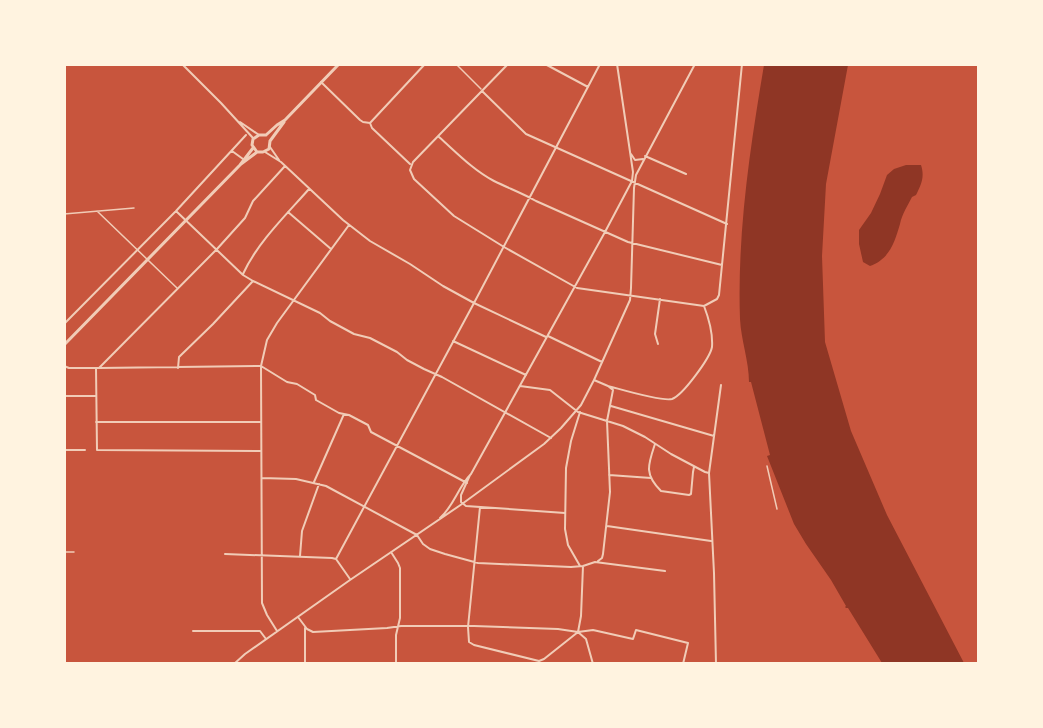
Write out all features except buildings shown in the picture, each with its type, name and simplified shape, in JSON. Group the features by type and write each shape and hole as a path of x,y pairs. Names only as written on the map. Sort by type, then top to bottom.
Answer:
{"street":[{"path":"182,64 253,139 253,148 240,165"},
{"path":"270,141 285,120 339,64"},
{"path":"370,123 425,64"},
{"path":"508,64 411,165 410,170 414,179 448,213 579,288 704,306 719,298 742,64"},
{"path":"545,64 588,87"},
{"path":"336,559 600,64"},
{"path":"480,507 468,627 471,644 539,661 544,659 578,632 582,566 566,541 566,468 578,411 631,296 633,172 617,64"},
{"path":"433,524 447,512 471,474 695,64"},
{"path":"321,82 360,120 370,123"},
{"path":"482,91 522,130 727,224"},
{"path":"237,120 259,135"},
{"path":"253,139 259,135 266,135 285,120"},
{"path":"370,123 372,128 411,165"},
{"path":"64,324 138,250 246,135"},
{"path":"266,135 270,141 270,147 281,162 349,225 376,245 402,259 436,283 474,303 602,362"},
{"path":"438,136 483,174 530,198 633,243 722,265"},
{"path":"629,146 634,159 639,160 645,157 686,174"},
{"path":"265,152 270,147"},
{"path":"253,148 257,152"},
{"path":"232,152 243,159"},
{"path":"64,345 240,165 257,152 265,152 281,162"},
{"path":"261,451 97,450 98,368 217,249 245,218 253,201 285,166"},
{"path":"243,274 264,242 309,189"},
{"path":"624,197 628,194 634,197"},
{"path":"176,210 253,281 318,312 354,334 370,338 397,352 405,359 551,438"},
{"path":"288,212 331,249"},
{"path":"278,631 262,603 261,366 264,348 269,336 349,225"},
{"path":"178,368 179,357 253,281"},
{"path":"658,344 655,334 660,299"},
{"path":"594,380 608,386 666,399 677,396 696,376 711,350 711,327 704,306"},
{"path":"453,341 526,375"},
{"path":"64,366 69,368 261,366 287,382 297,384 315,395 316,400 339,413 349,415 368,425 371,432 466,482"},
{"path":"716,663 709,473 721,385"},
{"path":"520,386 550,390 578,411 628,428 694,467 709,473"},
{"path":"261,478 296,479 331,488 417,535 430,549 476,562 582,566 601,560 603,556 610,492 607,421 614,393 608,386"},
{"path":"64,396 96,396"},
{"path":"611,406 714,436"},
{"path":"234,663 530,455 578,411"},
{"path":"314,482 344,414"},
{"path":"96,422 261,422"},
{"path":"655,443 648,469 651,478 661,491 691,494 694,467"},
{"path":"64,450 85,450"},
{"path":"609,475 651,478"},
{"path":"466,482 460,498 462,504 466,506 565,513"},
{"path":"300,556 302,531 319,484"},
{"path":"607,526 712,542"},
{"path":"391,552 400,567 396,663"},
{"path":"225,554 329,557 336,559 350,580"},
{"path":"596,562 665,571"},
{"path":"298,616 305,627 315,632 399,626 468,627 558,629 578,632 593,630 633,639 636,630 688,643 683,663"},
{"path":"305,627 305,663"},
{"path":"193,631 260,631 266,639"},
{"path":"578,632 585,638 593,663"}],"lane":[{"path":"456,64 482,91"},
{"path":"64,214 134,208"},
{"path":"97,211 178,289"},
{"path":"767,466 777,509"},
{"path":"64,552 74,552"}],"shaded area":[{"path":"764,65 848,65 826,184 822,256 825,342 851,431 887,515 964,663 882,663 794,524 767,456 770,455 751,382 749,382 740,319 741,255 746,191"},
{"path":"906,165 921,165 923,173 921,184 904,213 891,249 882,259 870,266 863,262 859,230 871,213 887,175 894,169"}]}
